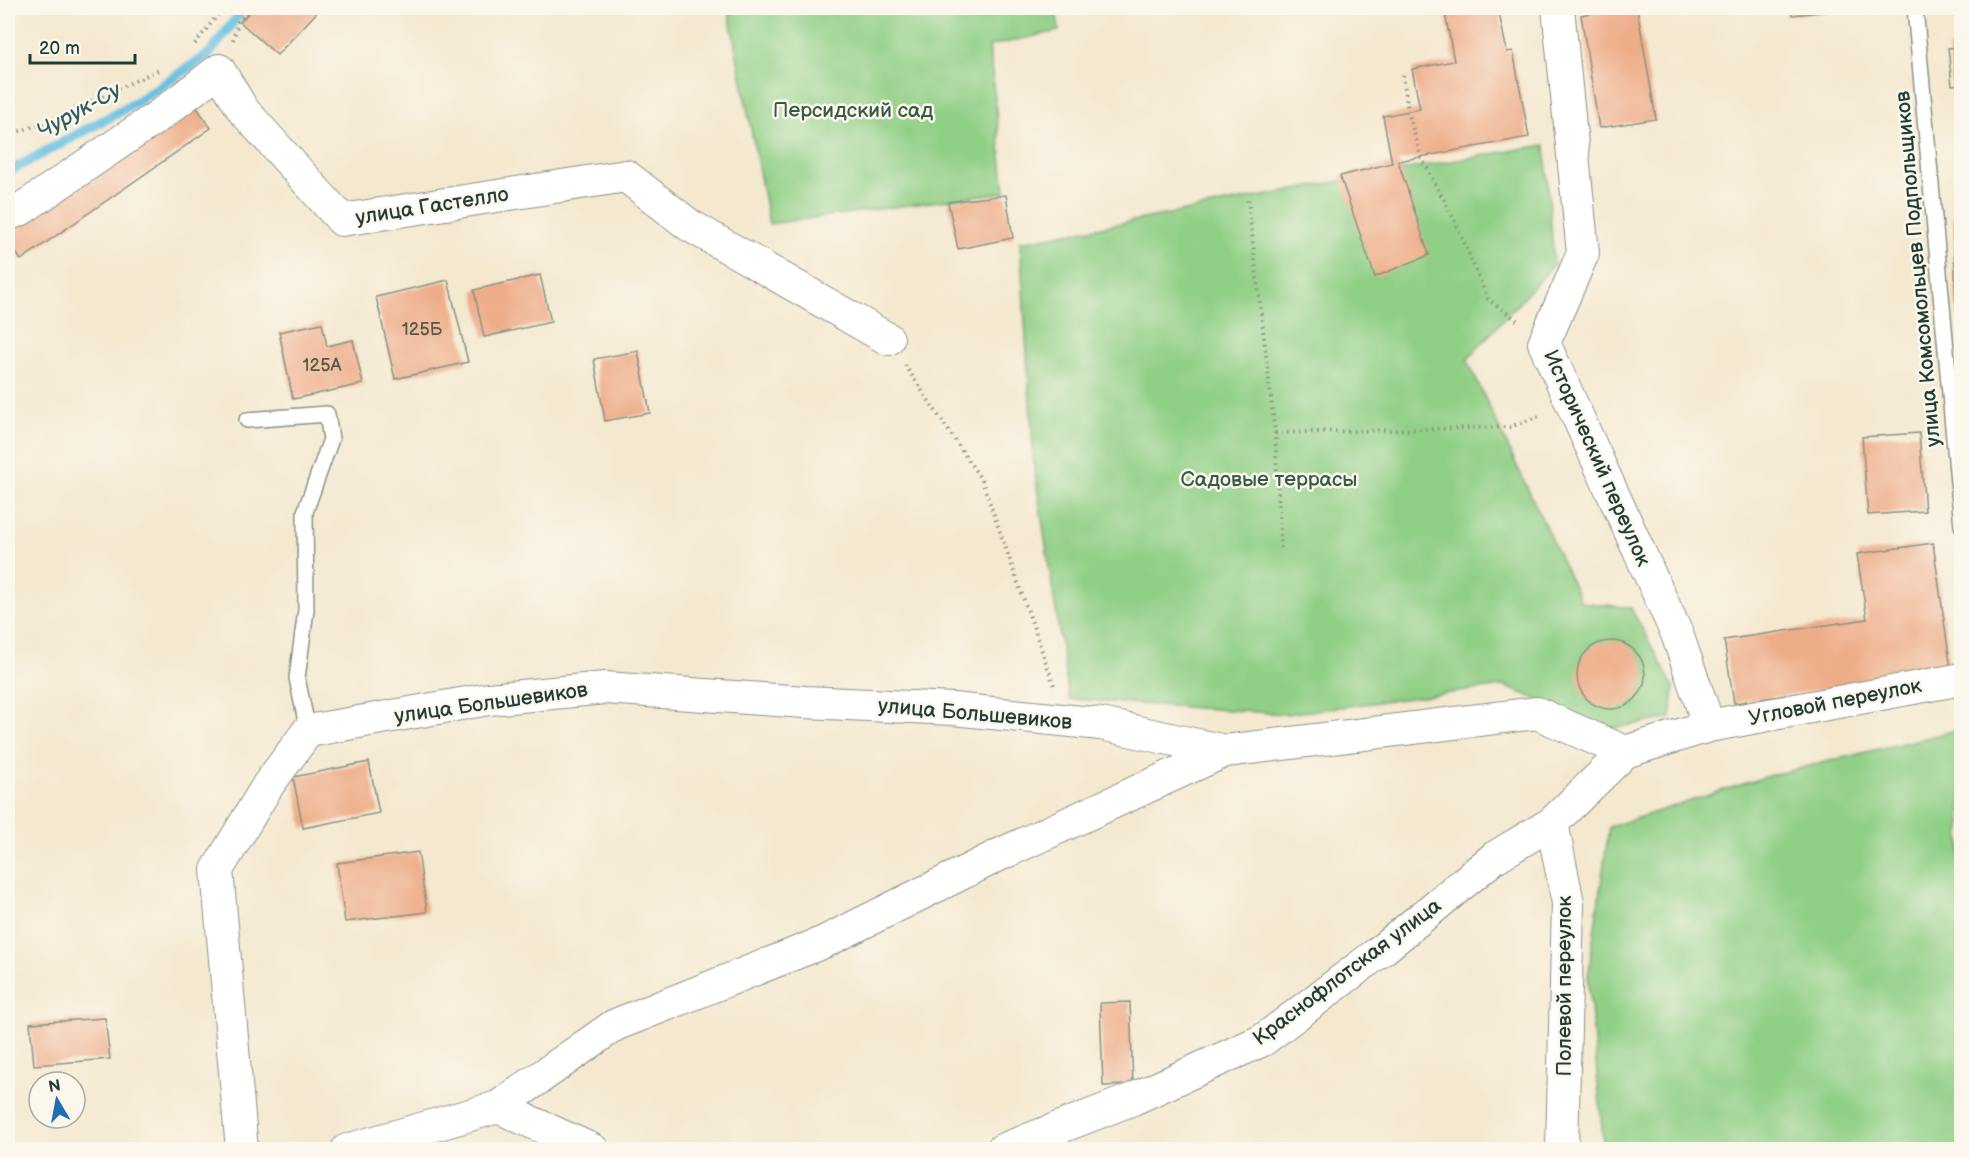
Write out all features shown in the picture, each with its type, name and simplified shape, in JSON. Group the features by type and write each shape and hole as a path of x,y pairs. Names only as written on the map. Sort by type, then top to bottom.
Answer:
{"street":[{"name":"Исторический переулок","path":"1558,8 1583,253 1544,343 1677,634 1709,726"},
{"name":"улица Гастелло","path":"8,214 20,210 160,115 219,70 243,110 342,220 626,176 689,225 888,339"},
{"name":"Угловой переулок","path":"1625,752 1709,726 1962,679"},
{"name":"улица Большевиков","path":"308,731 489,699 605,688 804,702 953,709 1101,724 1225,750"},
{"path":"347,1149 414,1141 498,1107 615,1025 824,942 999,855 1225,750 1537,713 1625,752"},
{"path":"242,1149 217,870 268,785 308,731"},
{"name":"Краснофлотская улица","path":"1002,1149 1133,1099 1263,1040 1383,949 1495,857 1552,823 1625,752"},
{"name":"Полевой переулок","path":"1552,823 1568,903 1562,1149"},
{"path":"498,1107 592,1149"}],"lane":[{"name":"улица Комсомольцев Подпольщиков","path":"1915,8 1962,526"},
{"path":"247,420 327,414 331,439 305,512 306,610 297,678 308,731"}],"path":[{"path":"189,51 223,8"},
{"path":"8,135 45,123 159,70"},
{"path":"1403,75 1408,111 1421,157 1455,221 1488,299 1544,343"},
{"path":"1248,200 1275,433 1281,550"},
{"path":"888,339 982,482 1066,721"},
{"path":"1275,433 1510,427 1571,403"}],"green space":[{"name":"Персидский сад","path":"728,8 1056,8 1059,31 989,46 1005,192 769,224"},
{"name":"Садовые террасы","path":"1545,145 1554,264 1467,360 1581,602 1631,608 1674,688 1671,718 1609,729 1504,686 1286,714 1069,699 1034,466 1020,242"},
{"path":"1961,729 1961,1149 1604,1149 1588,976 1609,827 1768,776"}],"building":[{"path":"253,8 321,8 277,55 240,22"},
{"path":"1444,8 1498,8 1507,52 1513,51 1529,137 1398,161 1429,255 1375,277 1340,176 1392,163 1383,116 1420,109 1412,69 1454,61"},
{"path":"1637,8 1656,119 1599,128 1581,15"},
{"path":"1791,8 1850,8 1850,9 1792,15"},
{"path":"1962,47 1962,84 1952,85 1948,48"},
{"path":"195,105 211,128 21,260 8,241 8,234"},
{"path":"1006,195 1013,238 958,249 948,202"},
{"path":"1953,215 1962,215 1962,307 1956,307"},
{"path":"540,275 551,322 484,337 474,290"},
{"path":"448,280 468,362 395,379 376,297"},
{"path":"322,323 327,346 353,340 363,384 293,399 279,332"},
{"path":"638,351 650,413 605,421 594,359"},
{"path":"1919,433 1925,511 1868,515 1862,437"},
{"path":"1933,543 1951,670 1734,703 1724,640 1867,619 1857,554"},
{"path":"1604,641 1618,641 1630,646 1640,656 1645,675 1640,694 1630,704 1618,709 1604,709 1592,704 1582,694 1577,682 1577,668 1582,656 1592,646"},
{"path":"369,762 379,813 303,828 293,777"},
{"path":"418,852 427,912 345,922 337,863"},
{"path":"1130,1002 1133,1085 1103,1086 1100,1003"},
{"path":"105,1018 110,1059 34,1065 30,1023"}],"waterway":[{"name":"Чурук-Су","path":"8,172 130,106 209,54 244,8"}]}
